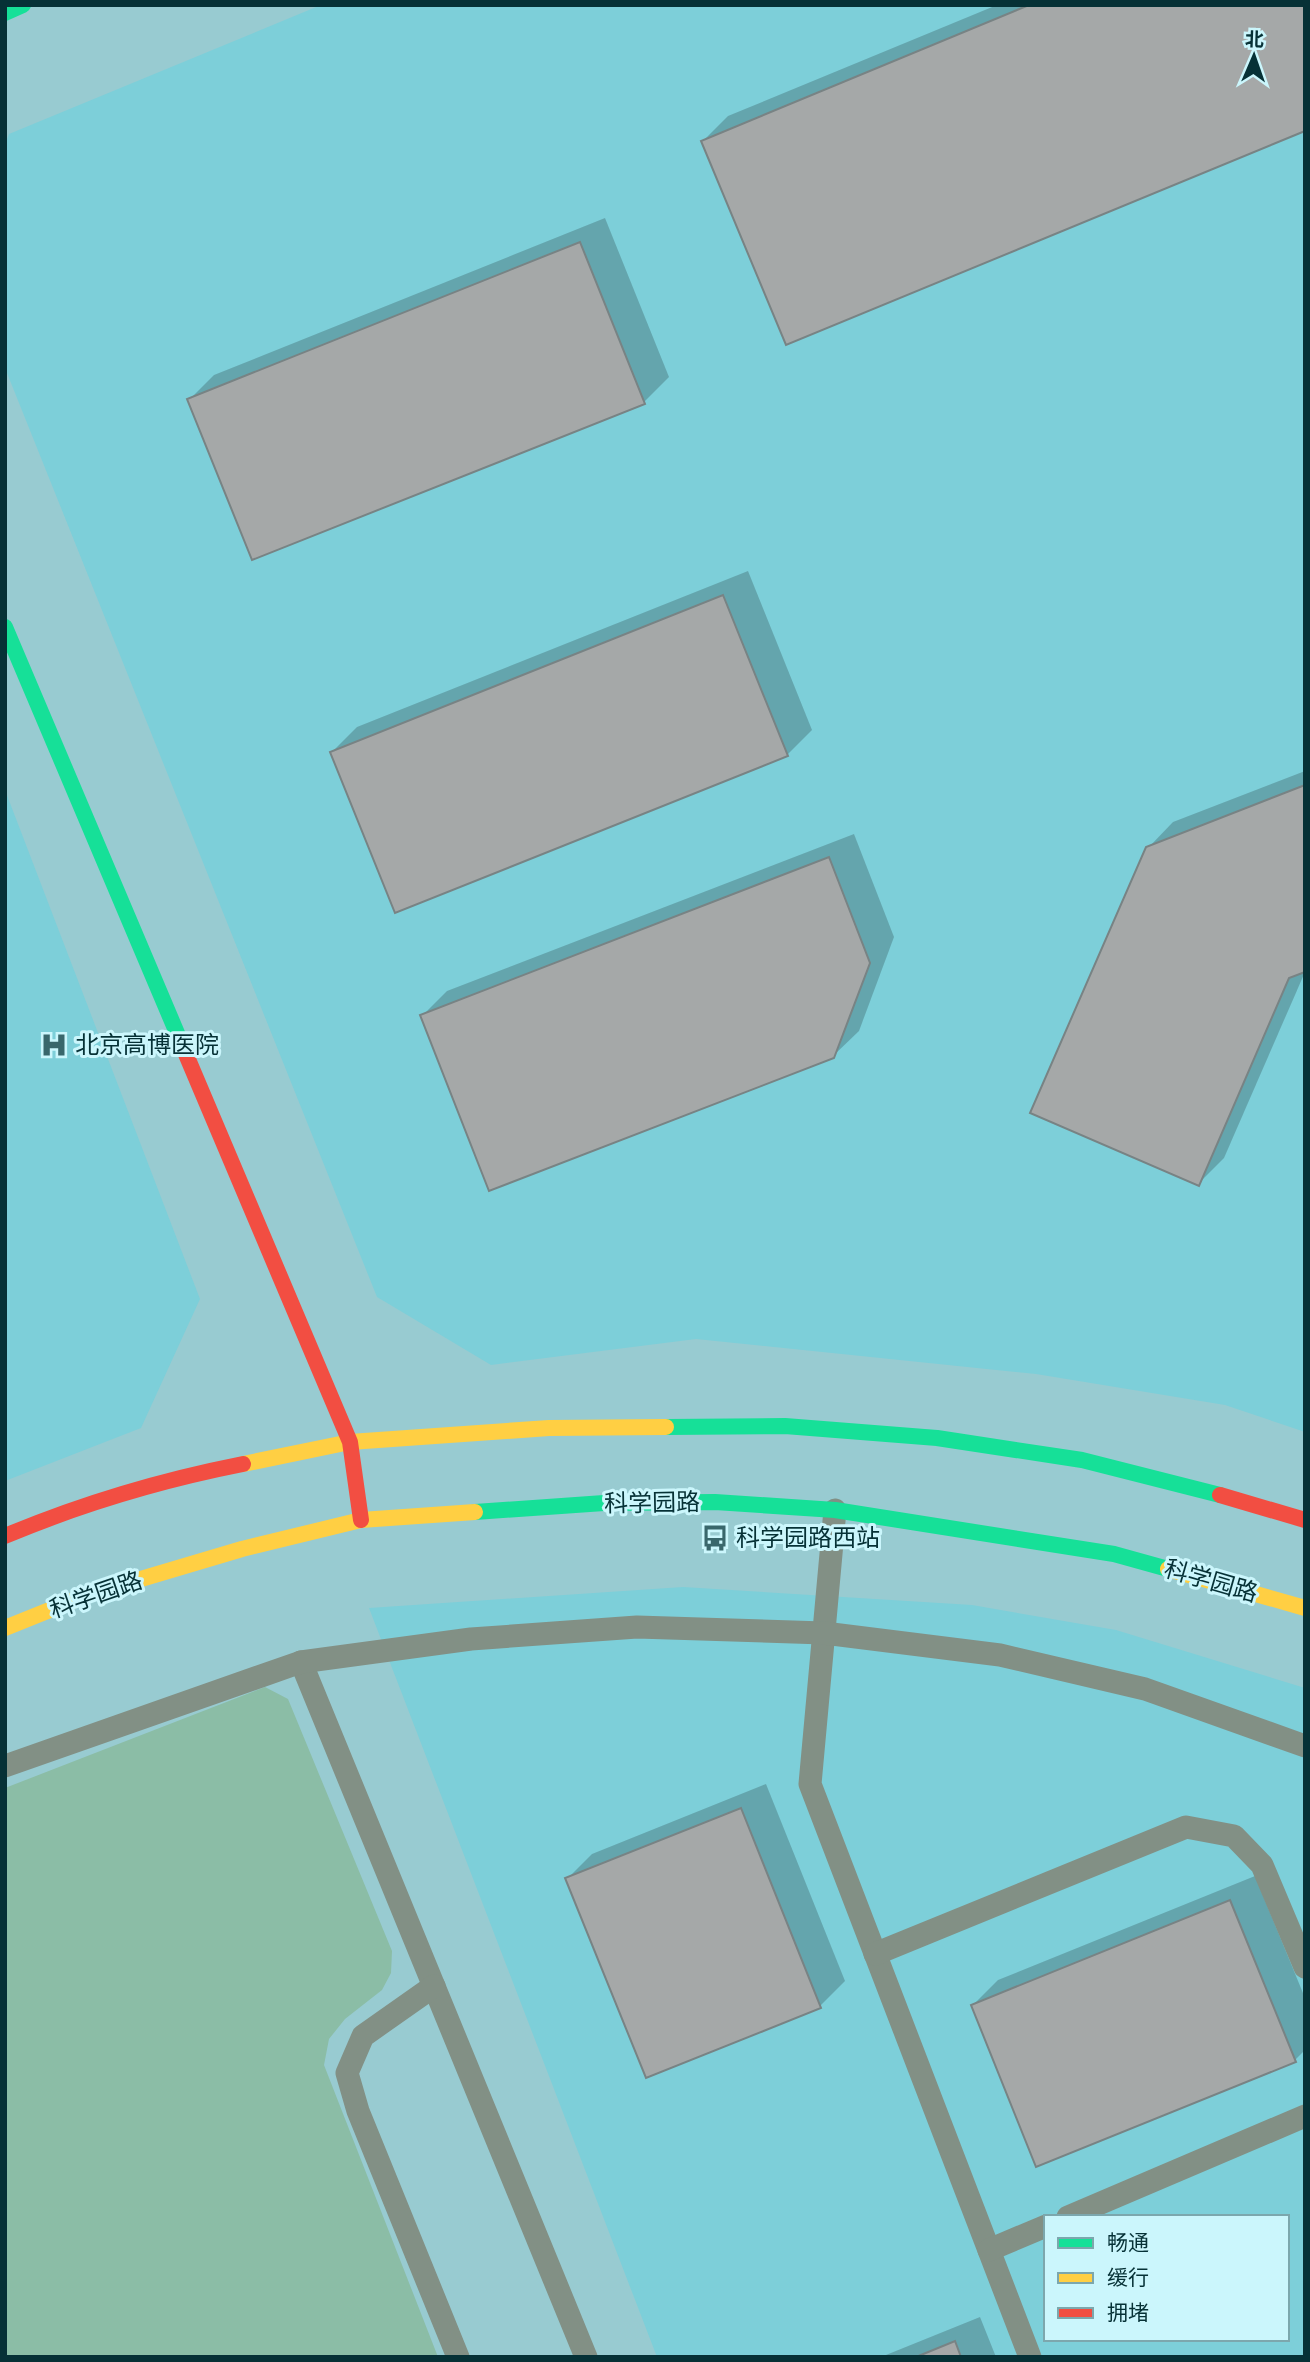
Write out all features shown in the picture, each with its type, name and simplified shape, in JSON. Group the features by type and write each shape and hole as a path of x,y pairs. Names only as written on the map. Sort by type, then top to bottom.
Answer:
{"street":[{"path":"5,13 23,5"},
{"path":"5,626 350,1442 361,1520"},
{"path":"5,1536 51,1517 196,1473 350,1442 549,1428 604,1427 785,1426 937,1438 1082,1460 1249,1502 1305,1520"},
{"name":"科学园路","path":"5,1628 87,1595 242,1549 361,1520 604,1503 715,1502 835,1510 1114,1554 1305,1608"}],"lane":[{"path":"835,1510 810,1784 1030,2357"},
{"path":"5,1766 301,1662 471,1639 636,1627 824,1633 1000,1655 1132,1686 1305,1746"},
{"path":"301,1662 581,2355"},
{"path":"875,1954 1186,1827 1234,1836 1262,1865 1305,1967"},
{"path":"434,1986 363,2036 346,2073 358,2111 458,2357"},
{"path":"1073,2215 1305,2116"},
{"path":"989,2250 1044,2227"}],"shaded area":[{"path":"321,5 1305,5 1305,1432 1225,1405 1036,1374 696,1339 491,1365 377,1297 5,368 5,145 9,134"},
{"name":"北京高博医院","path":"5,790 200,1299 141,1428 5,1481"},
{"path":"683,1587 972,1605 1116,1630 1305,1688 1305,2357 657,2357 369,1608"}],"green space":[{"path":"265,1687 288,1699 392,1951 391,1973 382,1990 345,2019 329,2039 324,2065 438,2357 5,2357 5,1788"}],"building":[{"path":"1029,5 1305,5 1305,131 786,345 701,141"},
{"path":"580,242 645,404 252,560 187,399"},
{"path":"723,595 788,756 395,913 330,752"},
{"path":"1305,785 1305,972 1289,978 1199,1186 1030,1113 1146,847"},
{"path":"829,857 870,963 834,1058 489,1191 420,1015"},
{"path":"741,1808 821,2008 646,2078 565,1878"},
{"path":"1230,1900 1296,2062 1036,2167 971,2005"},
{"path":"955,2341 961,2357 916,2357"}],"traffic: fast":[{"path":"5,13 23,5"},
{"path":"5,627 185,1052"},
{"path":"666,1427 785,1426 937,1438 1082,1460 1220,1495"},
{"path":"475,1512 604,1503 715,1502 835,1510 1114,1554 1168,1569"}],"traffic: slow":[{"path":"243,1464 350,1442 549,1428 666,1427"},
{"path":"5,1628 87,1595 242,1549 361,1520 475,1512"},
{"path":"1168,1569 1305,1608"}],"traffic: jam":[{"path":"185,1052 350,1442 361,1520"},
{"path":"5,1536 122,1494 243,1464"},
{"path":"1220,1495 1305,1520"}],"place":[{"name":"北京高博医院","path":"54,1045"},
{"name":"科学园路西站","path":"715,1538"}]}
